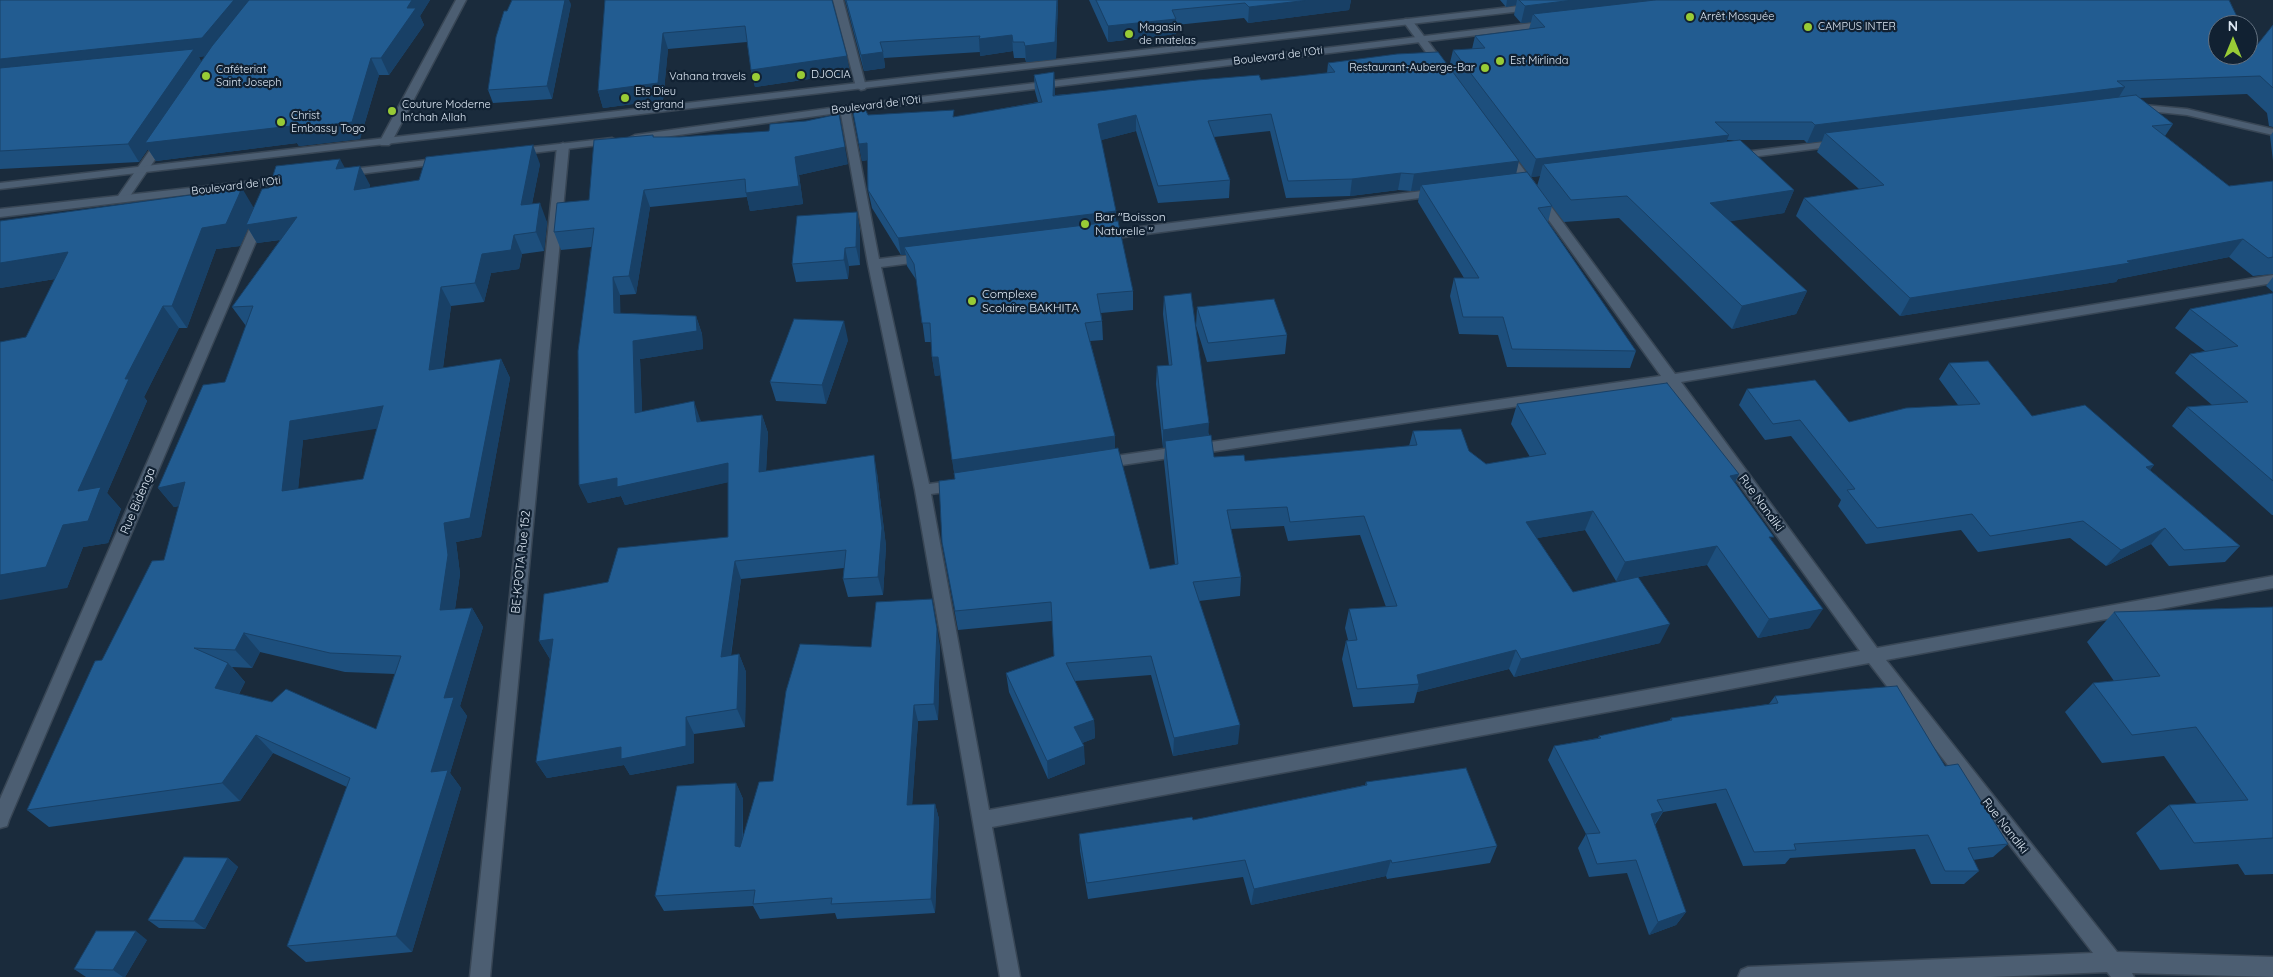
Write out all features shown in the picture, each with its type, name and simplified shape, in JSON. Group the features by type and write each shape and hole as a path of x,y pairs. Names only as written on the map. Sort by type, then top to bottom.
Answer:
{"street":[{"path":"385,143 461,0"},
{"path":"838,0 860,87"},
{"name":"Boulevard de l'Oti","path":"0,186 385,143 1546,6"},
{"path":"1408,21 1451,79"},
{"name":"Boulevard de l'Oti","path":"506,153 697,131 845,109 1557,23"},
{"path":"2116,109 2140,107 2172,110 2273,132"},
{"path":"845,109 874,264 923,490 1010,977"},
{"path":"122,200 168,132"},
{"name":"Rue Nandiki","path":"1498,142 1872,656 2118,970"},
{"path":"1723,158 1851,142"},
{"name":"BE-KPOTA Rue 152","path":"480,977 563,146"},
{"path":"334,174 450,160"},
{"name":"Boulevard de l'Oti","path":"0,213 305,178"},
{"name":"Rue Bidenga","path":"0,820 276,181"},
{"path":"1092,237 1448,192"},
{"path":"874,264 943,255"},
{"path":"1090,465 1670,379 2273,279"},
{"path":"923,490 972,483"},
{"path":"982,820 2273,582"},
{"path":"1748,977 2273,967"}],"building":[{"path":"0,0 234,0 202,38 0,59"},
{"path":"249,0 412,0 407,8 416,8 381,58 371,58 352,122 289,129 291,126 145,143 212,46"},
{"path":"512,0 565,0 547,86 488,90 496,37 504,11 507,11"},
{"path":"605,0 832,0 847,56 751,70 745,26 663,33 658,83 598,91"},
{"path":"846,0 1057,0 1055,42 1025,46 1024,42 1013,42 1012,35 979,39 980,36 880,42 883,52 861,55"},
{"path":"1096,0 1309,0 1249,7 1245,3 1172,10 1176,19 1108,26"},
{"path":"1519,0 1573,0 1525,6"},
{"path":"1655,0 2229,0 2236,15 2208,15 2208,65 2258,65 2258,44 2273,25 2273,88 2260,76 2117,81 2125,87 1815,125 1812,122 1715,122 1729,135 1536,159 1453,50 1485,48 1475,36 1545,27 1533,14"},
{"path":"194,49 128,144 0,151 0,68"},
{"path":"1438,52 1519,161 1414,174 1401,173 1352,179 1288,181 1271,114 1208,121 1230,180 1158,186 1136,115 1098,124 1116,211 898,238 868,190 867,143 859,144 853,112 865,109 868,115 954,110 953,117 1042,102 1034,75 1054,72 1053,96 1197,80 1259,75 1261,80 1335,72 1328,63 1397,54"},
{"path":"2136,95 2173,124 2152,126 2229,186 2273,181 2273,257 2268,258 2243,239 2127,261 2130,263 1910,298 1804,198 1884,185 1825,133"},
{"path":"839,114 845,147 795,157 799,186 746,193 745,179 644,190 629,276 613,277 614,313 696,316 697,331 633,341 635,413 694,401 697,422 762,415 759,472 874,455 882,528 878,577 843,579 846,550 735,561 721,657 739,654 737,709 686,717 686,746 621,759 621,747 536,762 553,639 539,641 544,594 608,582 618,548 728,537 728,463 617,487 617,478 579,485 578,351 594,228 554,232 557,203 589,200 594,140 653,135 653,137 679,137 769,131 770,124 806,121"},
{"path":"1740,140 1794,190 1710,203 1807,291 1742,306 1627,196 1571,200 1543,164"},
{"path":"533,145 521,205 540,203 536,232 514,235 511,250 482,254 475,283 441,287 429,370 501,359 470,518 444,523 448,555 440,610 472,608 444,698 454,697 431,772 448,770 396,936 287,946 350,778 256,735 222,783 27,810 95,661 102,660 152,561 164,560 185,482 158,488 203,385 225,382 253,306 232,307 297,217 246,225 262,189 269,188 276,166 340,159 336,169 360,166 354,190 419,180 426,157","holes":["383,406 363,479 282,491 290,421","244,633 330,653 401,656 376,729 286,689 272,702 215,688 228,663 194,648 235,650"]},
{"path":"1527,172 1552,206 1538,208 1636,351 1512,349 1503,317 1463,317 1454,278 1479,278 1421,185"},
{"path":"242,188 226,224 202,228 172,306 163,306 125,379 129,379 78,491 101,487 88,521 63,525 46,567 0,575 0,342 26,337 68,252 0,263 0,221"},
{"path":"857,212 856,247 845,248 844,260 792,264 797,216"},
{"path":"1118,221 1133,291 1097,294 1102,321 1085,323 1115,436 952,460 938,357 932,357 930,323 922,323 914,264 904,247"},
{"path":"1191,293 1209,423 1163,430 1157,366 1172,365 1164,296"},
{"path":"2273,293 2273,481 2187,407 2248,402 2190,354 2238,346 2190,309"},
{"path":"1274,299 1287,335 1208,343 1197,307"},
{"path":"794,319 844,321 822,385 770,382"},
{"path":"1988,361 2032,416 2085,405 2154,465 2146,467 2240,546 2184,550 2165,528 2121,550 2083,521 1990,536 1972,514 1877,528 1847,490 1855,489 1800,420 1773,424 1747,389 1815,380 1849,422 1906,408 1980,404 1949,363"},
{"path":"1667,383 1739,474 1730,476 1774,537 1769,537 1823,609 1769,619 1717,546 1625,562 1593,511 1526,522 1573,592 1638,577 1670,624 1521,659 1516,650 1417,675 1419,684 1357,689 1346,641 1357,640 1349,609 1397,606 1364,516 1290,522 1287,507 1227,510 1241,577 1193,582 1240,725 1174,738 1151,656 1066,663 1094,720 1074,727 1084,746 1047,761 1006,673 1054,656 1051,602 955,611 942,542 939,481 955,479 954,473 1118,448 1150,569 1178,564 1165,441 1211,435 1214,457 1244,455 1245,461 1417,445 1413,431 1461,429 1469,451 1486,464 1546,454 1517,404"},
{"path":"932,599 937,629 934,704 914,705 907,805 935,804 931,899 831,904 832,898 753,904 755,890 655,896 677,786 736,783 735,846 740,847 759,782 773,781 786,691 800,644 871,647 876,602"},
{"path":"2273,607 2273,838 2194,843 2169,805 2248,800 2196,727 2132,735 2093,683 2160,676 2114,612"},
{"path":"1897,686 1945,766 1958,764 2008,844 1968,848 1979,871 1945,871 1928,835 1794,844 1796,850 1754,852 1726,789 1657,800 1663,811 1651,814 1686,912 1658,922 1636,860 1597,864 1586,834 1600,833 1554,746 1601,738 1599,736 1672,720 1671,718 1778,703 1775,696"},
{"path":"1466,768 1497,846 1392,863 1391,860 1254,889 1245,860 1087,883 1079,834 1192,817 1193,820 1367,785 1366,782"},
{"path":"184,857 228,858 194,921 148,920"},
{"path":"96,931 136,931 113,970 74,969"}],"place":[{"name":"Arrêt Mosquée","path":"1690,17"},
{"name":"CAMPUS INTER","path":"1808,27"},
{"name":"Magasin de matelas","path":"1129,34"},
{"name":"Est Mirlinda","path":"1500,61"},
{"name":"Restaurant-Auberge-Bar","path":"1485,68"},
{"name":"DJOCIA","path":"801,75"},
{"name":"Caféteriat Saint Joseph","path":"206,76"},
{"name":"Vahana travels","path":"756,77"},
{"name":"Ets Dieu est grand","path":"625,98"},
{"name":"Couture Moderne In'chah Allah","path":"392,111"},
{"name":"Christ Embassy Togo","path":"281,122"},
{"name":"Bar \"Boisson Naturelle \"","path":"1085,224"},
{"name":"Complexe Scolaire BAKHITA","path":"972,301"}]}
